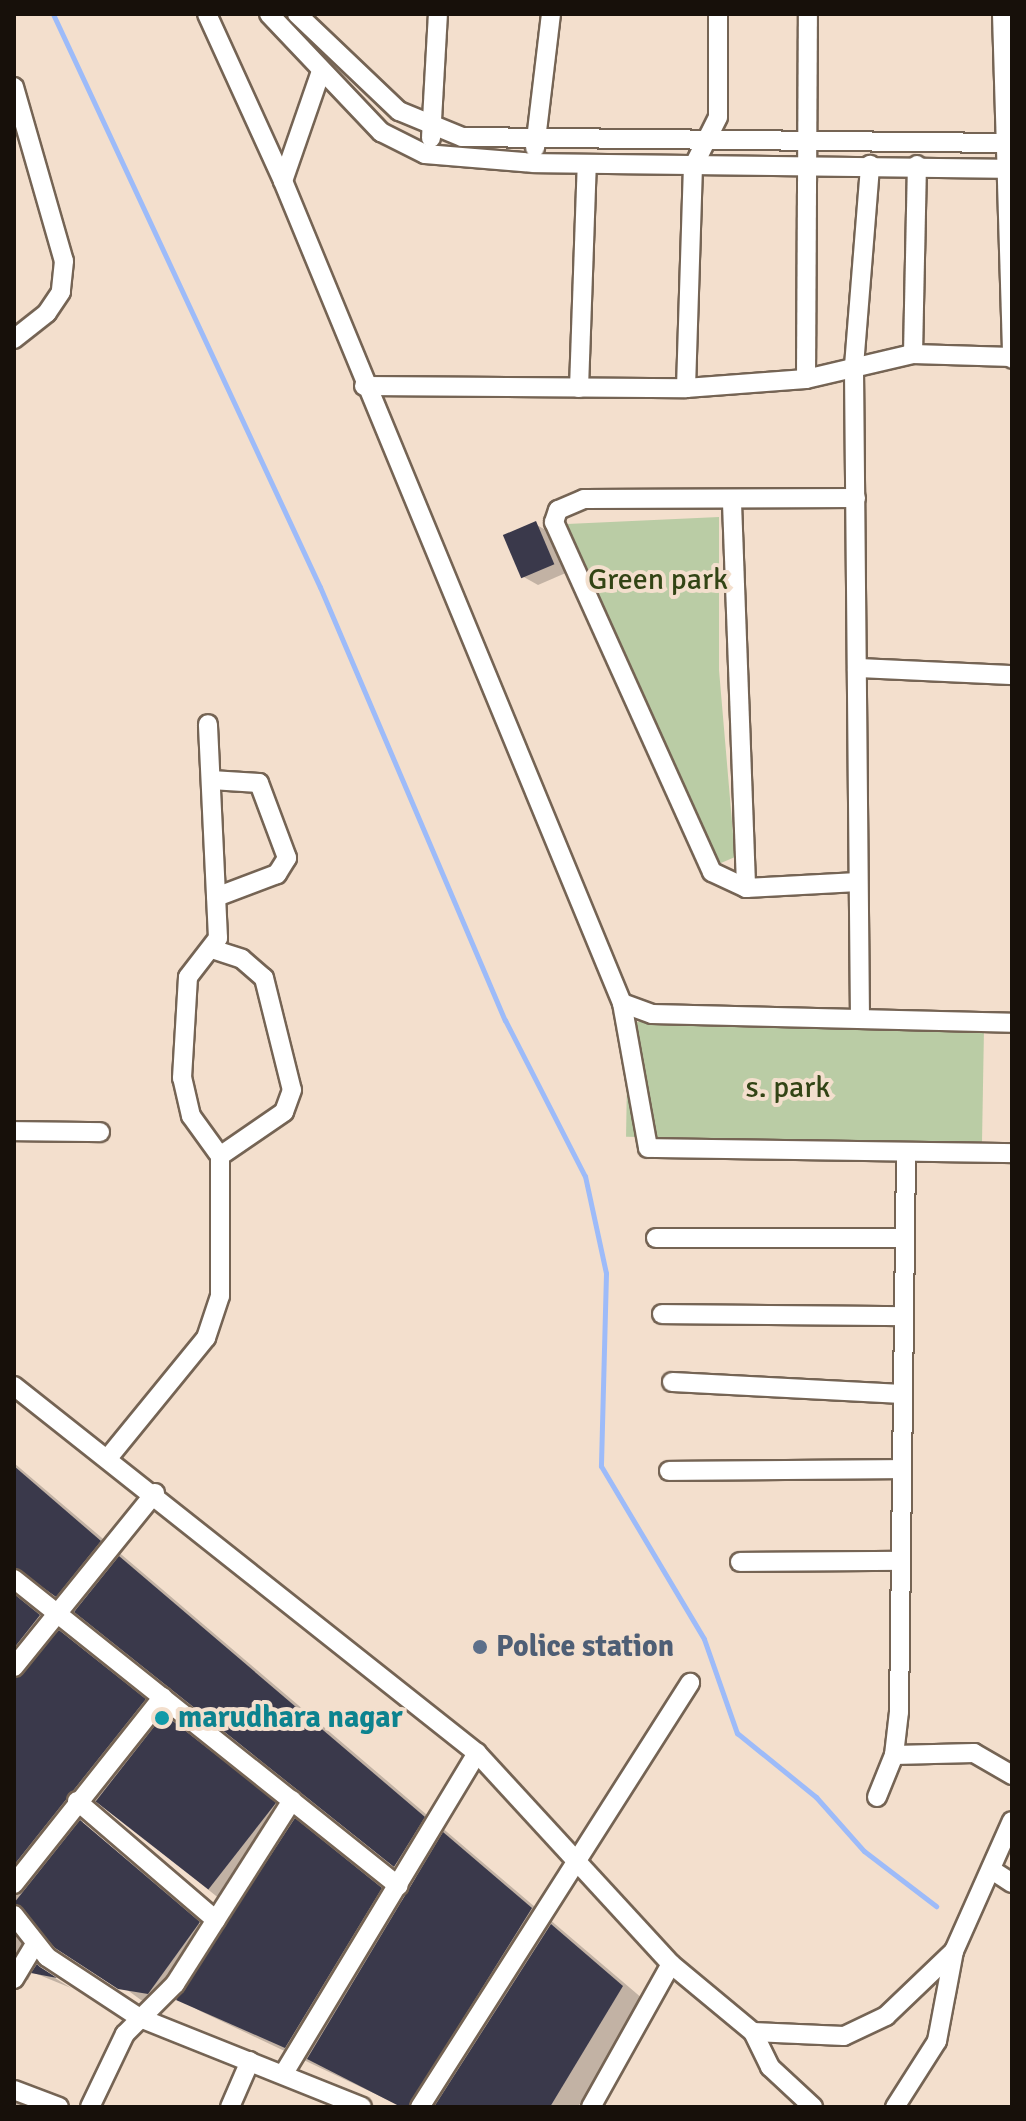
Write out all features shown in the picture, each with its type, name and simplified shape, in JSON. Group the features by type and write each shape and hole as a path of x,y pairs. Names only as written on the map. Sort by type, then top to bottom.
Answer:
{"street":[{"path":"207,14 283,181 364,386 622,1003 648,1148 906,1155 1012,1153"},
{"path":"269,14 320,74 381,132 425,154 534,163 693,167 811,164 1008,168"},
{"path":"297,14 399,111 435,131 535,138 705,142 1007,143"},
{"path":"425,154 435,131 438,14"},
{"path":"534,163 551,14"},
{"path":"686,388 693,167 718,117 718,14"},
{"path":"806,379 811,164 808,14"},
{"path":"364,386 686,388 806,379 913,354 1012,358 1002,14"},
{"path":"283,181 320,74"},
{"path":"14,87 64,261 61,292 14,339"},
{"path":"579,388 587,164"},
{"path":"860,1019 854,366 870,165"},
{"path":"913,354 917,165"},
{"path":"856,498 732,503 584,499 558,510 554,522 712,872 746,888 858,882"},
{"path":"732,503 746,888"},
{"path":"857,668 1012,675"},
{"path":"108,1458 215,1319 220,1156 191,1116 182,1078 188,977 215,950 216,897 208,724"},
{"path":"211,780 259,783 287,858 277,874 216,897"},
{"path":"215,950 242,959 264,978 292,1090 284,1112 220,1156"},
{"path":"622,1003 652,1014 1012,1023"},
{"path":"14,1131 100,1132"},
{"path":"877,1797 894,1755 906,1155"},
{"path":"656,1238 905,1238"},
{"path":"662,1314 904,1316"},
{"path":"672,1382 903,1394"},
{"path":"14,1386 155,1493 477,1753 580,1858 671,1964 753,2032 770,2067 813,2107"},
{"path":"669,1471 902,1469"},
{"path":"14,1667 155,1493"},
{"path":"740,1562 900,1561"},
{"path":"14,1579 399,1886"},
{"path":"420,2107 690,1683"},
{"path":"14,1884 77,1801 163,1697"},
{"path":"284,2073 477,1753"},
{"path":"894,1755 974,1753 1012,1775"},
{"path":"90,2107 140,2018 158,2007 292,1800"},
{"path":"77,1801 216,1920"},
{"path":"895,2107 937,2041 954,1951 995,1872 1012,1821"},
{"path":"995,1872 1012,1883"},
{"path":"14,1915 34,1946 140,2018 284,2073 362,2107"},
{"path":"14,1979 34,1946"},
{"path":"753,2032 822,2037 866,2028 954,1951"},
{"path":"591,2107 671,1964"},
{"path":"230,2107 250,2061"},
{"path":"14,2090 59,2107"}],"green space":[{"name":"Green park","path":"719,517 719,670 735,857 721,863 708,849 567,524"},
{"name":"s. park","path":"628,1022 984,1028 982,1143 626,1137"}],"building":[{"path":"536,521 554,564 521,578 503,535"},
{"path":"14,1466 101,1541 56,1597 14,1567"},
{"path":"119,1556 425,1817 394,1867 74,1612"},
{"path":"14,1594 40,1615 14,1648"},
{"path":"59,1630 146,1699 14,1865 14,1679"},
{"path":"164,1714 277,1802 208,1890 96,1801"},
{"path":"295,1818 382,1888 285,2048 176,2000"},
{"path":"80,1820 200,1922 148,1994 118,1989 55,1948 14,1903"},
{"path":"443,1832 532,1908 408,2107 401,2107 307,2059"},
{"path":"551,1924 623,1986 550,2107 434,2107"},
{"path":"37,1964 40,1967 57,1978 31,1973"}],"waterway":[{"path":"53,14 320,587 505,1020 585,1176 606,1273 601,1466 704,1639 737,1733 816,1797 864,1851 936,1906"}],"place":[{"name":"Police station","path":"480,1647"},
{"name":"marudhara nagar","path":"162,1718"}]}
